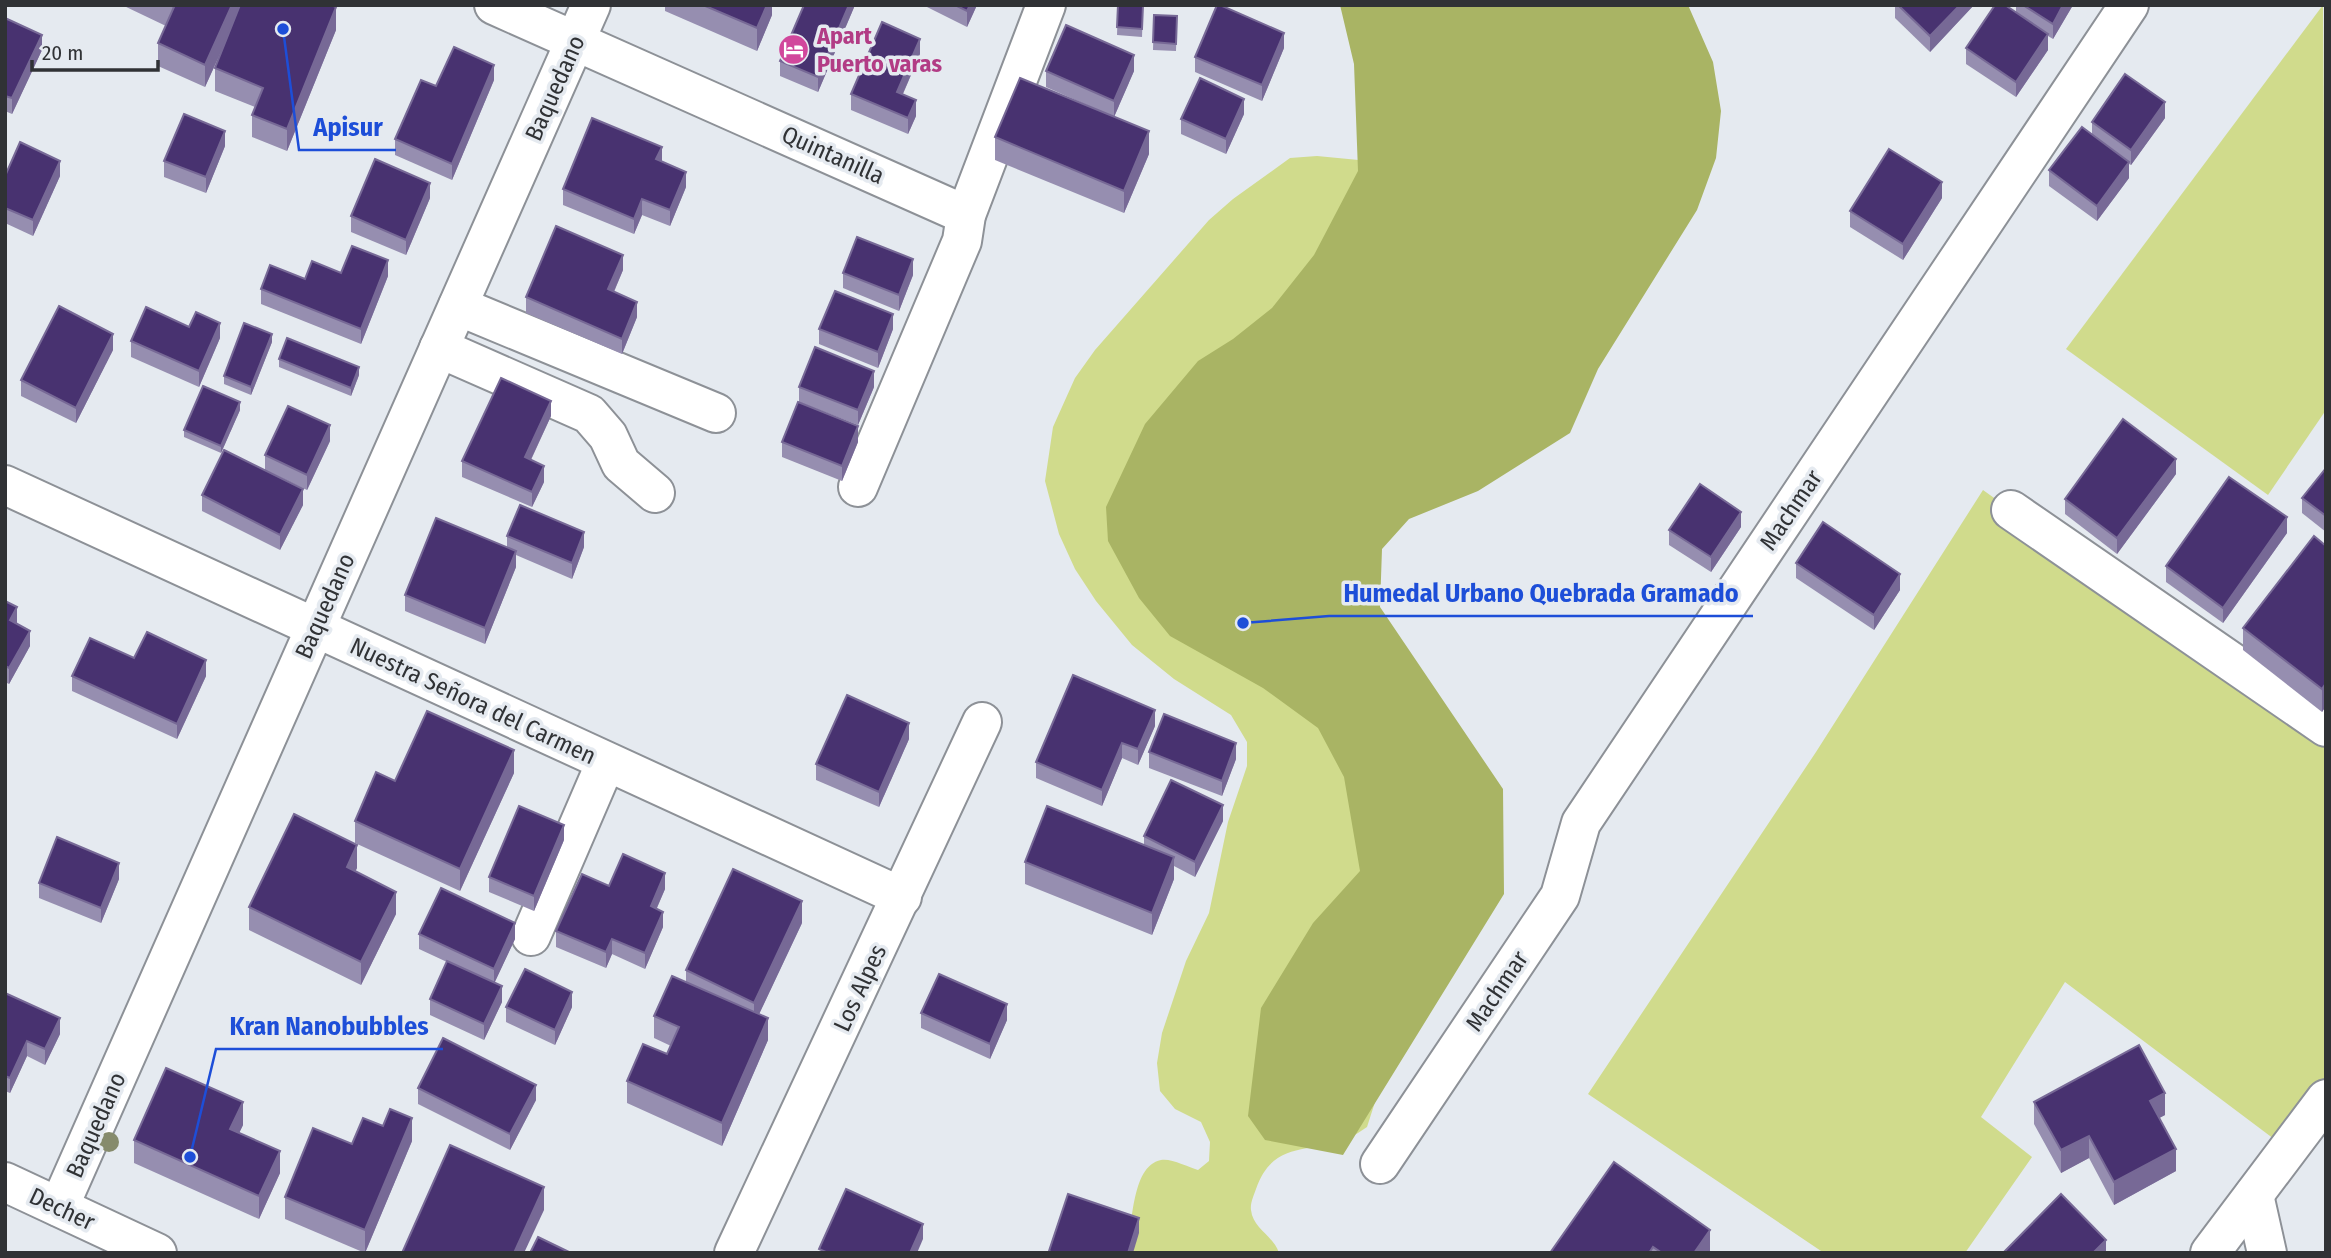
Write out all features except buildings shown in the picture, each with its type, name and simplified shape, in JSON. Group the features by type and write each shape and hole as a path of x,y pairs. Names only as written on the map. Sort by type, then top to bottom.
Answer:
{"street":[{"name":"Quintanilla","path":"495,5 966,215"},
{"name":"Baquedano","path":"59,1207 591,5"},
{"path":"858,487 962,241 966,215 1046,5"},
{"name":"Machmar","path":"1380,1164 1560,896 1581,823 2129,5"},
{"path":"458,306 716,413"},
{"path":"439,348 589,414 608,436 621,464 655,493"},
{"name":"Nuestra Señora del Carmen","path":"5,485 902,897"},
{"path":"2011,510 2326,727"},
{"name":"Los Alpes","path":"734,1253 982,722"},
{"path":"531,936 607,762"},
{"path":"2210,1253 2326,1099"},
{"name":"Decher","path":"5,1182 157,1253"},
{"path":"2254,1195 2267,1253"}],"green space":[{"path":"1340,5 1688,5 1713,62 1721,111 1716,158 1697,210 1598,369 1570,433 1478,491 1409,519 1382,549 1380,607 1503,789 1504,894 1343,1155 1265,1140 1248,1116 1261,1008 1313,923 1360,871 1344,777 1318,728 1263,688 1170,636 1139,598 1108,541 1106,507 1145,424 1198,361 1233,339 1272,308 1314,255 1358,171 1354,64"},
{"path":"1506,5 1313,405 1386,647 1376,1099 1367,1127 1335,1143 1283,1155 1272,1162 1263,1173 1253,1196 1251,1210 1255,1222 1279,1253 1126,1253 1134,1200 1143,1174 1151,1165 1165,1160 1198,1170 1209,1161 1210,1142 1201,1122 1175,1109 1160,1091 1157,1063 1162,1033 1186,961 1209,913 1228,822 1247,766 1247,742 1231,715 1174,679 1132,645 1096,601 1075,569 1059,534 1045,481 1053,427 1075,378 1095,350 1209,220 1290,158 1317,156 1369,161"},
{"path":"2323,5 2326,410 2268,495 2066,349"},
{"path":"1983,490 2326,736 2326,1088 2282,1145 2065,982 1981,1117 2032,1157 1965,1253 1824,1253 1588,1094 1816,752"}],"place":[{"name":"Apisur","path":"283,29"},
{"name":"Apart Puerto varas","path":"794,50"},
{"name":"Humedal Urbano Quebrada Gramado","path":"1243,623"},
{"name":"Kran Nanobubbles","path":"190,1157"}]}
